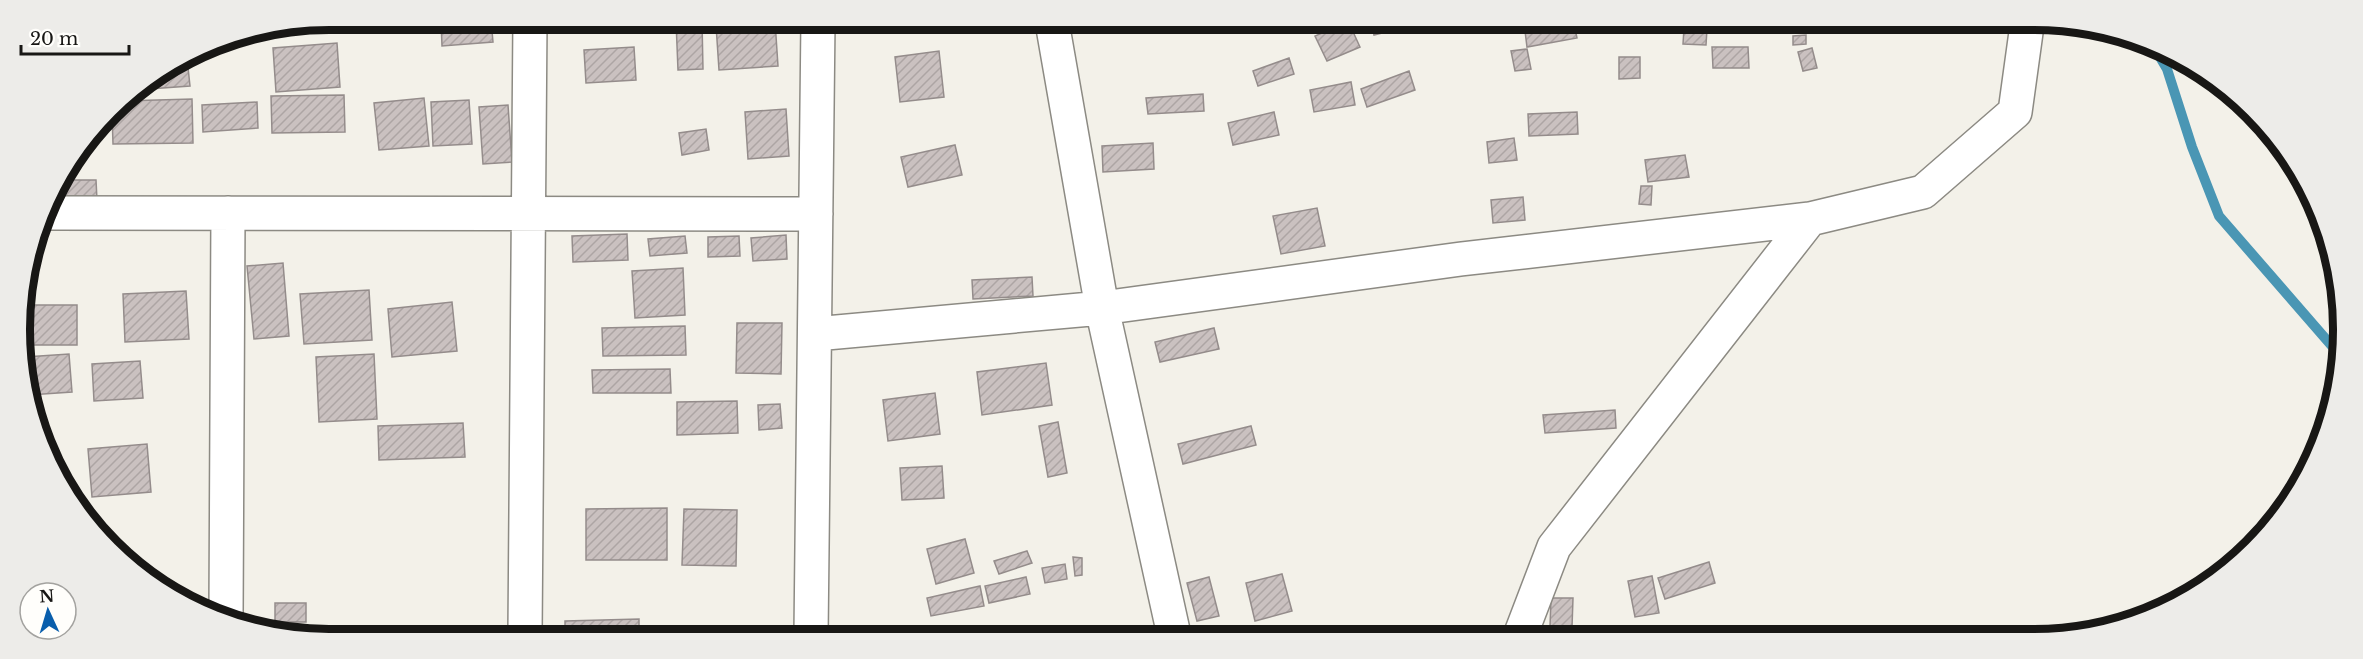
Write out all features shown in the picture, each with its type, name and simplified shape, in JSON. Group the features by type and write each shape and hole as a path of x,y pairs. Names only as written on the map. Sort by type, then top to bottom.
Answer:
{"street":[{"path":"525,629 530,30"},
{"path":"811,629 818,30"},
{"path":"1053,30 1102,308 1173,629"},
{"path":"815,334 1102,308 1461,259 1810,219 1923,192 2015,112 2026,30"},
{"path":"54,213 816,214"},
{"path":"226,610 228,213"},
{"path":"1523,629 1554,547 1810,219"}],"building":[{"path":"441,30 492,30 493,42 442,46"},
{"path":"676,30 702,30 703,69 678,70"},
{"path":"716,30 776,30 778,66 719,70"},
{"path":"1328,30 1352,30 1360,47 1327,61 1315,36"},
{"path":"1373,30 1394,30 1374,35"},
{"path":"1525,30 1575,30 1577,38 1527,47"},
{"path":"1684,30 1707,30 1706,45 1683,44"},
{"path":"1806,35 1806,44 1793,45 1793,36"},
{"path":"337,43 340,87 276,92 273,48"},
{"path":"634,47 636,80 586,83 584,50"},
{"path":"1712,47 1748,47 1749,68 1713,68"},
{"path":"1812,48 1817,68 1803,71 1798,52"},
{"path":"1527,49 1531,69 1515,71 1511,51"},
{"path":"939,51 944,97 900,102 895,57"},
{"path":"1619,57 1640,57 1640,78 1619,79"},
{"path":"1289,58 1294,74 1258,86 1253,71"},
{"path":"188,66 190,86 151,89"},
{"path":"1409,71 1415,90 1367,107 1361,89"},
{"path":"1351,82 1355,105 1314,112 1310,90"},
{"path":"1203,94 1204,111 1148,114 1146,98"},
{"path":"344,95 345,132 272,133 271,96"},
{"path":"424,98 429,146 379,150 374,103"},
{"path":"192,99 193,143 113,144 112,124 136,101"},
{"path":"469,100 472,144 433,146 431,102"},
{"path":"257,102 258,128 203,132 202,105"},
{"path":"508,105 512,162 483,164 479,107"},
{"path":"786,109 789,156 748,159 745,112"},
{"path":"1274,112 1279,135 1233,145 1228,123"},
{"path":"1577,112 1578,134 1529,136 1528,114"},
{"path":"706,129 709,150 682,155 679,133"},
{"path":"1514,138 1517,160 1489,163 1487,142"},
{"path":"1153,143 1154,169 1103,172 1102,146"},
{"path":"955,145 962,175 908,187 901,157"},
{"path":"1685,155 1689,177 1648,182 1645,160"},
{"path":"70,180 96,180 97,200 60,200"},
{"path":"1641,186 1652,186 1651,205 1639,204"},
{"path":"1523,197 1525,220 1493,223 1491,200"},
{"path":"1317,208 1325,246 1281,254 1273,216"},
{"path":"627,234 628,260 573,262 572,236"},
{"path":"786,235 787,259 753,261 751,238"},
{"path":"685,236 687,253 650,256 648,239"},
{"path":"739,236 740,256 708,257 708,237"},
{"path":"283,263 289,336 254,339 247,266"},
{"path":"683,268 685,315 635,318 632,271"},
{"path":"1032,277 1033,296 973,299 972,280"},
{"path":"369,290 372,340 304,344 300,294"},
{"path":"186,291 189,339 125,342 123,294"},
{"path":"452,302 457,351 392,357 388,309"},
{"path":"32,305 77,305 77,345 31,345"},
{"path":"737,323 782,323 781,374 736,373"},
{"path":"685,326 686,355 603,356 602,328"},
{"path":"1214,328 1219,349 1160,362 1155,342"},
{"path":"69,354 72,392 37,394 32,357"},
{"path":"374,354 377,419 319,422 316,357"},
{"path":"140,361 143,398 94,401 92,364"},
{"path":"1046,363 1052,405 982,415 977,372"},
{"path":"670,369 671,393 593,393 592,370"},
{"path":"935,393 940,434 888,441 883,400"},
{"path":"737,401 738,433 677,435 677,402"},
{"path":"780,404 782,428 759,430 758,405"},
{"path":"1615,410 1616,428 1545,433 1543,415"},
{"path":"1058,422 1067,473 1048,477 1039,426"},
{"path":"463,423 465,457 379,460 378,426"},
{"path":"1251,426 1256,445 1183,464 1178,444"},
{"path":"147,444 151,492 92,497 88,449"},
{"path":"942,466 944,498 902,500 900,468"},
{"path":"667,508 667,560 586,560 586,509"},
{"path":"684,509 737,510 736,566 682,565"},
{"path":"965,539 974,573 936,584 927,549"},
{"path":"1027,551 1032,563 999,574 994,561"},
{"path":"1073,557 1082,558 1082,575 1075,576"},
{"path":"1709,562 1715,583 1665,599 1658,578"},
{"path":"1065,564 1067,579 1045,583 1042,568"},
{"path":"1282,574 1292,611 1255,621 1246,583"},
{"path":"1652,576 1659,613 1635,617 1628,581"},
{"path":"1026,577 1030,594 989,603 985,586"},
{"path":"1209,577 1219,616 1197,621 1187,583"},
{"path":"980,586 984,606 931,616 927,598"},
{"path":"1551,598 1573,598 1572,628 1550,627"},
{"path":"275,603 306,603 306,622 275,622"},
{"path":"639,619 639,629 565,629 565,621"}],"waterway":[{"path":"2161,59 2167,69 2192,147 2219,216 2332,346"}]}
